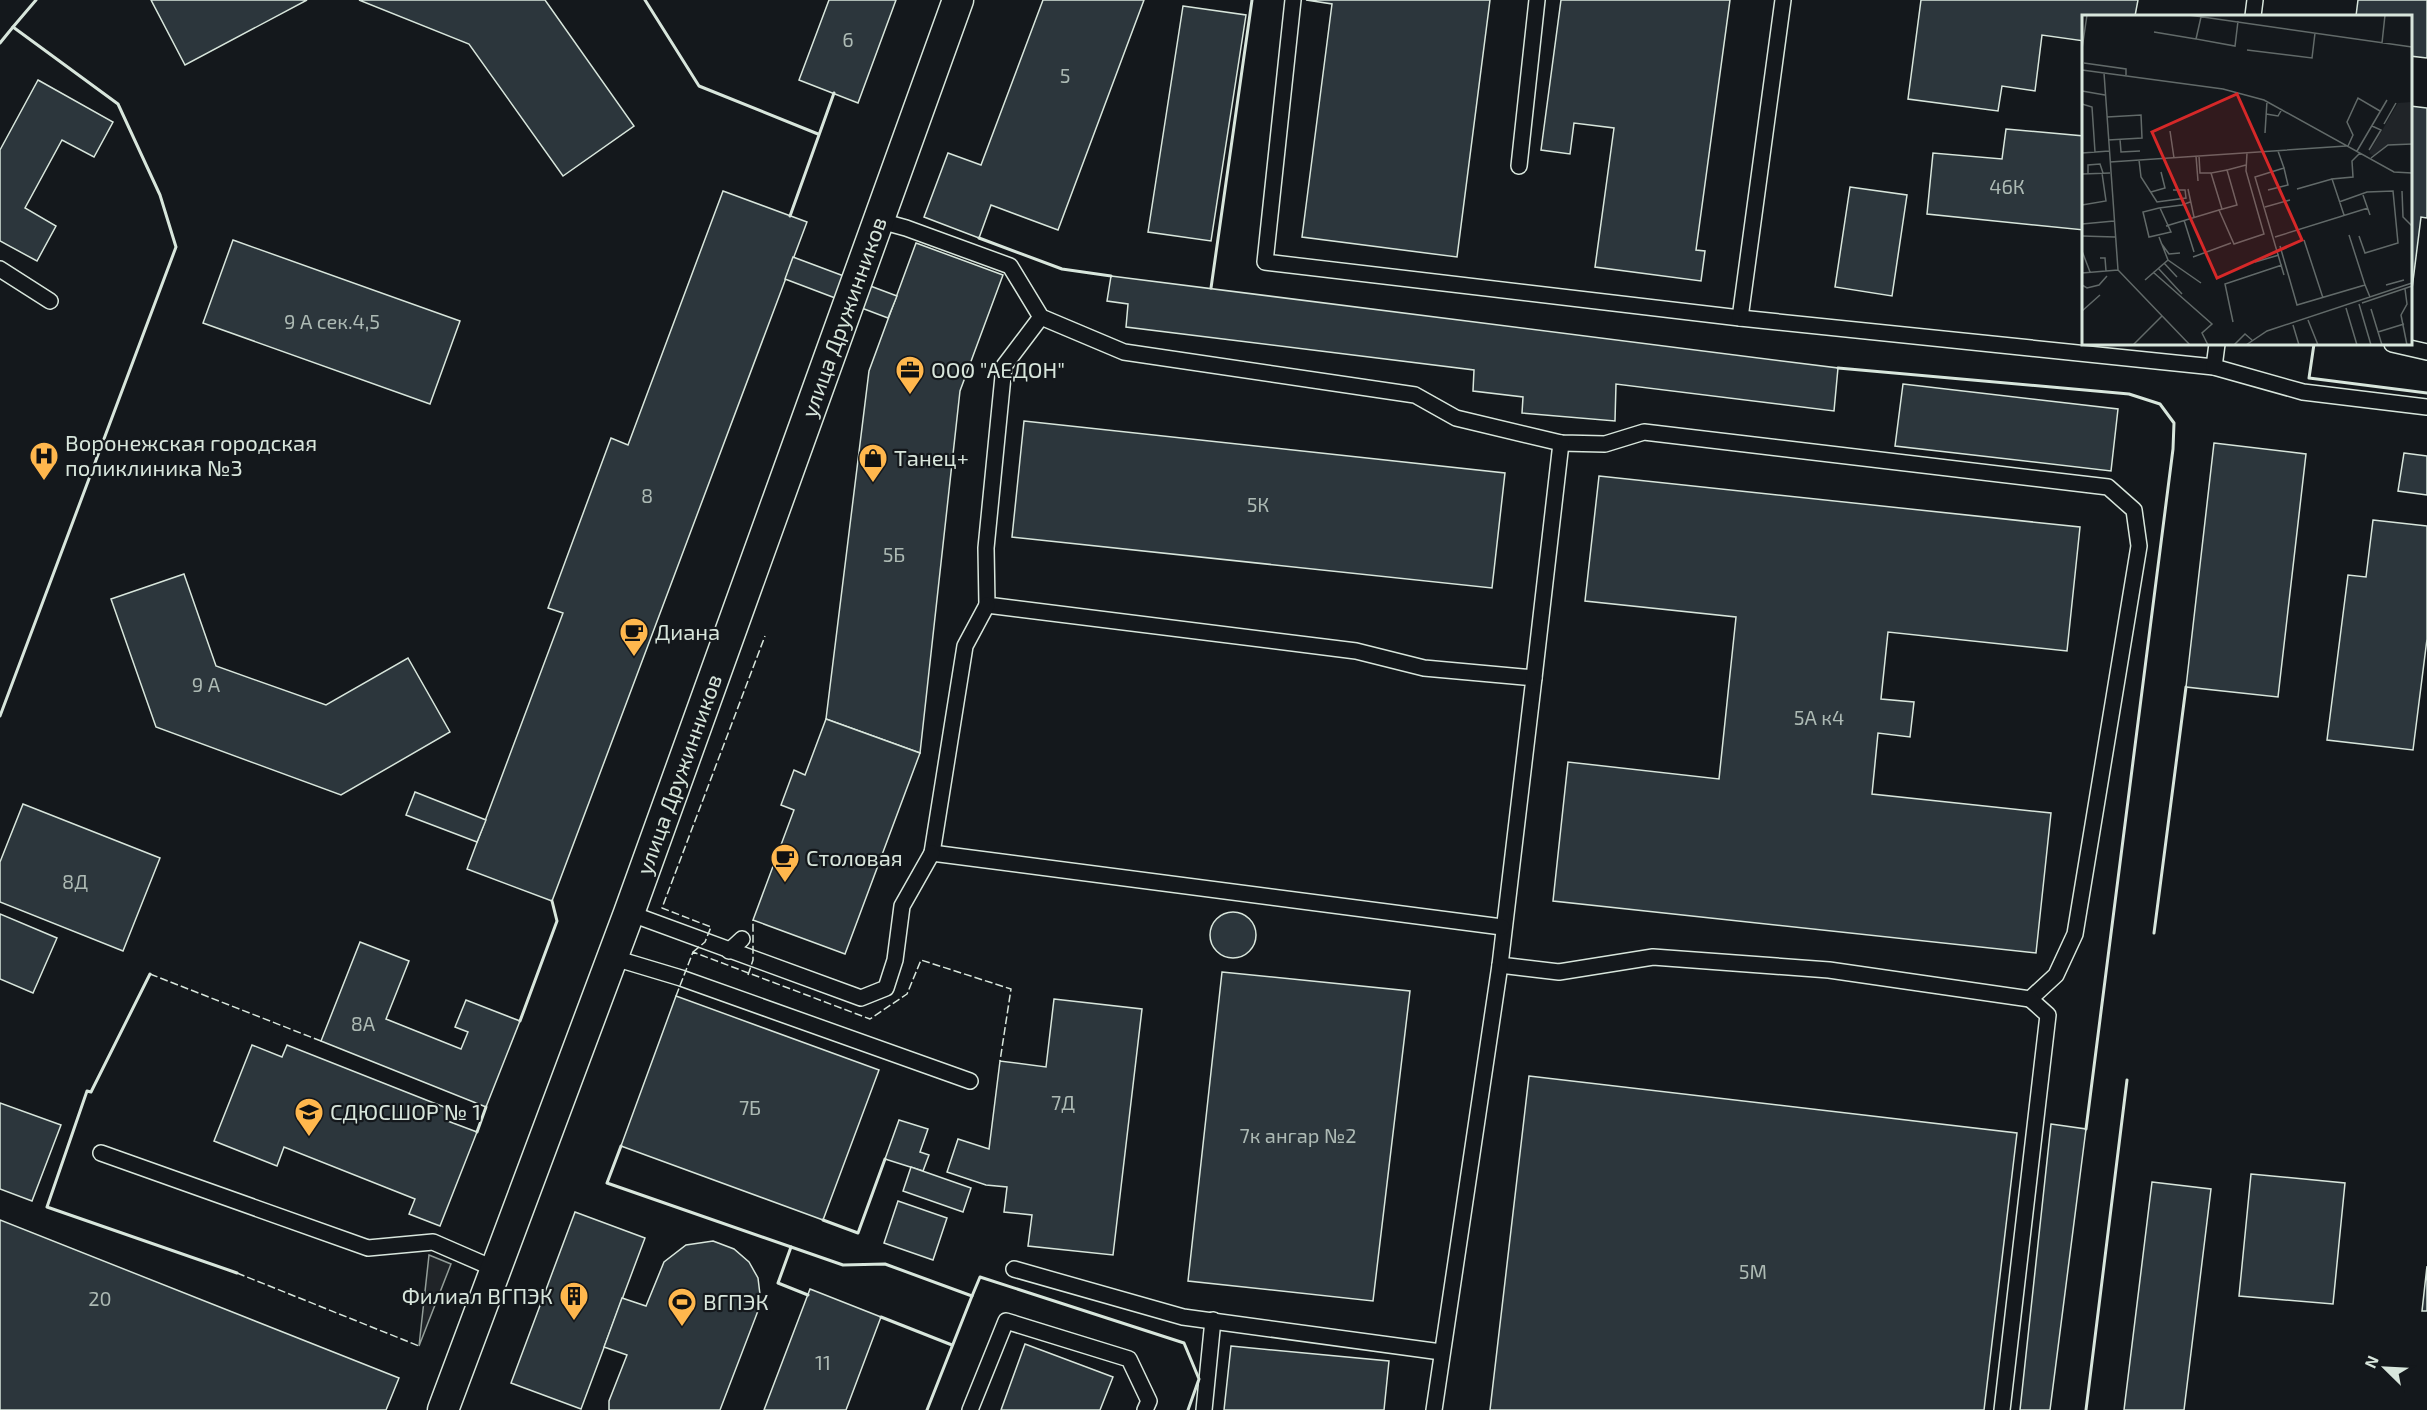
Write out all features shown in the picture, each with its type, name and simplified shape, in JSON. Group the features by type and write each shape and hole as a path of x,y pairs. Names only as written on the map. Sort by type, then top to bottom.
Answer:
{"street":[{"name":"улица Дружинников","path":"443,1410 629,913 958,0"}],"lane":[{"path":"1293,0 1265,262 1740,318 2214,367 2303,392 2427,407"},
{"path":"1519,166 1537,0"},
{"path":"1740,318 1783,0"},
{"path":"2253,15 2255,0"},
{"path":"877,220 906,228 1010,266 1041,317 1124,352 1415,395 1456,418 1561,443 1605,444 1644,432 2108,487 2134,510 2139,546 2075,934 2056,975 2030,999"},
{"path":"0,269 50,301"},
{"path":"629,913 861,998 886,988 895,960 902,906 932,853 965,646 987,605 986,548 1004,366 1041,317"},
{"path":"2214,367 2217,345"},
{"path":"2396,345 2427,352"},
{"path":"1434,1410 1500,965 1502,927 1561,443"},
{"path":"987,605 1356,651 1424,668 1533,678"},
{"path":"932,853 1502,927"},
{"path":"729,951 742,939"},
{"path":"611,957 681,978 970,1081"},
{"path":"1500,965 1559,972 1653,957 1829,970 2030,999 2048,1015 2002,1410"},
{"path":"101,1152 368,1248 433,1242 495,1269"},
{"path":"1014,1269 1183,1317 1442,1352"},
{"path":"1204,1410 1213,1320"},
{"path":"970,1410 1006,1321 1129,1359 1149,1401 1145,1410"}],"shaded area":[{"path":"429,1255 451,1264 419,1346"}],"building":[{"path":"151,0 307,0 185,65"},
{"path":"359,0 545,0 634,126 563,176 469,44"},
{"path":"829,0 896,0 858,103 799,80"},
{"path":"1043,0 1144,0 1058,230 991,205 979,238 924,217 948,153 981,165"},
{"path":"1306,0 1490,0 1457,257 1302,237 1332,4"},
{"path":"1561,0 1730,0 1696,250 1705,251 1701,281 1595,267 1614,128 1574,123 1570,154 1541,150"},
{"path":"1921,0 2138,0 2135,15 2082,15 2082,41 2042,35 2035,91 2002,86 1998,111 1908,99"},
{"path":"2358,0 2427,0 2427,58 2412,56 2412,15 2356,15"},
{"path":"1183,6 1246,15 1211,241 1148,232"},
{"path":"38,80 113,122 94,157 62,140 25,208 56,226 37,261 0,241 0,150"},
{"path":"2412,106 2427,108 2427,218 2421,217 2412,289"},
{"path":"2006,129 2082,136 2082,230 1927,214 1933,153 2002,159"},
{"path":"1850,187 1907,195 1892,296 1835,287"},
{"path":"723,191 807,222 552,901 467,869 563,613 548,608 611,438 628,445"},
{"path":"233,240 460,321 430,404 203,323"},
{"path":"916,243 1003,275 960,391 920,753 826,719 869,371"},
{"path":"793,257 897,296 888,318 785,279"},
{"path":"1111,276 1838,368 1834,411 1616,384 1615,421 1522,413 1523,397 1473,391 1474,370 1126,327 1128,304 1107,301"},
{"path":"1903,384 2118,409 2111,471 1895,446"},
{"path":"1024,421 1505,473 1492,588 1012,537"},
{"path":"2214,443 2306,454 2278,697 2186,687"},
{"path":"2404,453 2427,456 2427,495 2398,491"},
{"path":"1599,476 2080,527 2067,651 1888,632 1881,699 1914,702 1910,737 1878,733 1872,794 2051,813 2036,953 1553,901 1568,762 1719,779 1736,617 1585,601"},
{"path":"2373,520 2427,526 2427,639 2413,750 2327,740 2348,575 2366,577"},
{"path":"184,574 216,666 326,705 408,658 450,732 341,795 156,727 111,599"},
{"path":"826,719 920,753 845,954 753,920 794,810 781,805 794,770 805,775"},
{"path":"415,792 486,820 477,842 406,815"},
{"path":"23,804 160,858 123,951 0,902 0,862"},
{"path":"1233,912 1249,919 1256,935 1249,951 1233,958 1217,951 1210,935 1217,919"},
{"path":"0,914 57,938 33,993 0,979"},
{"path":"360,942 409,961 386,1019 461,1049 468,1032 455,1027 466,1000 520,1021 486,1107 321,1041"},
{"path":"1222,972 1410,991 1373,1301 1188,1281"},
{"path":"676,996 879,1070 823,1220 621,1146"},
{"path":"1054,999 1142,1009 1113,1255 1028,1246 1032,1215 1004,1212 1007,1187 986,1185 947,1172 958,1139 989,1149 1000,1061 1046,1067"},
{"path":"252,1045 282,1057 287,1045 449,1109 445,1120 477,1132 440,1226 409,1214 415,1199 284,1147 277,1166 214,1141"},
{"path":"1529,1076 2017,1133 1984,1410 1490,1410"},
{"path":"0,1103 61,1125 32,1201 0,1189"},
{"path":"899,1120 928,1129 920,1152 929,1155 923,1171 885,1159"},
{"path":"2051,1124 2086,1129 2050,1410 2020,1410"},
{"path":"911,1167 971,1188 963,1212 903,1191"},
{"path":"2251,1174 2345,1183 2333,1304 2239,1296"},
{"path":"2152,1182 2211,1189 2184,1410 2124,1410"},
{"path":"898,1201 947,1218 933,1260 884,1243"},
{"name":"Филиал ВГПЭК","path":"575,1212 645,1238 581,1409 511,1383"},
{"path":"0,1220 399,1378 386,1410 0,1410"},
{"name":"ВГПЭК","path":"713,1241 734,1249 749,1262 758,1278 761,1303 720,1410 609,1410 609,1401 627,1355 604,1347 622,1298 646,1306 664,1262 686,1245"},
{"path":"2427,1266 2427,1311 2422,1311"},
{"path":"810,1289 881,1317 846,1410 764,1410"},
{"path":"1025,1344 1113,1377 1100,1410 1001,1410"},
{"path":"1231,1346 1389,1361 1384,1410 1224,1410"}],"fence":[{"path":"693,952 705,942 711,927 662,908 765,636"},
{"path":"748,975 753,960 753,920"},
{"path":"676,996 693,952 870,1019 907,994 921,960 1011,989 1000,1061"},
{"path":"150,974 321,1041"},
{"path":"237,1273 419,1346"}],"wall":[{"path":"0,716 176,247 160,195 118,104 13,27 36,0"},
{"path":"645,0 699,86 818,134"},
{"path":"1211,288 1252,0"},
{"path":"0,43 13,27"},
{"path":"790,216 834,93"},
{"path":"979,238 1062,269 1111,276"},
{"path":"2314,345 2309,378 2427,393"},
{"path":"1838,368 2129,394 2160,404 2174,423 2173,449 2086,1129"},
{"path":"2154,933 2186,687"},
{"path":"520,1021 557,921 552,901"},
{"path":"150,974 91,1092 87,1091 47,1207 237,1273"},
{"path":"2086,1410 2127,1080"},
{"path":"477,1132 486,1107"},
{"path":"621,1146 607,1183 843,1265 885,1264 972,1296 927,1410"},
{"path":"823,1220 858,1233 885,1159"},
{"path":"791,1247 778,1283 808,1295"},
{"path":"972,1296 980,1277 1184,1343 1199,1379 1188,1410"},
{"path":"881,1317 952,1345"}],"place":[{"name":"ООО \"АЕДОН\"","path":"910,396"},
{"name":"Воронежская городская поликлиника №3","path":"44,482"},
{"name":"Танец+","path":"873,484"},
{"name":"Диана","path":"634,658"},
{"name":"Столовая","path":"785,884"},
{"name":"СДЮСШОР № 1","path":"309,1138"},
{"name":"Филиал ВГПЭК","path":"574,1322"},
{"name":"ВГПЭК","path":"682,1328"}]}
